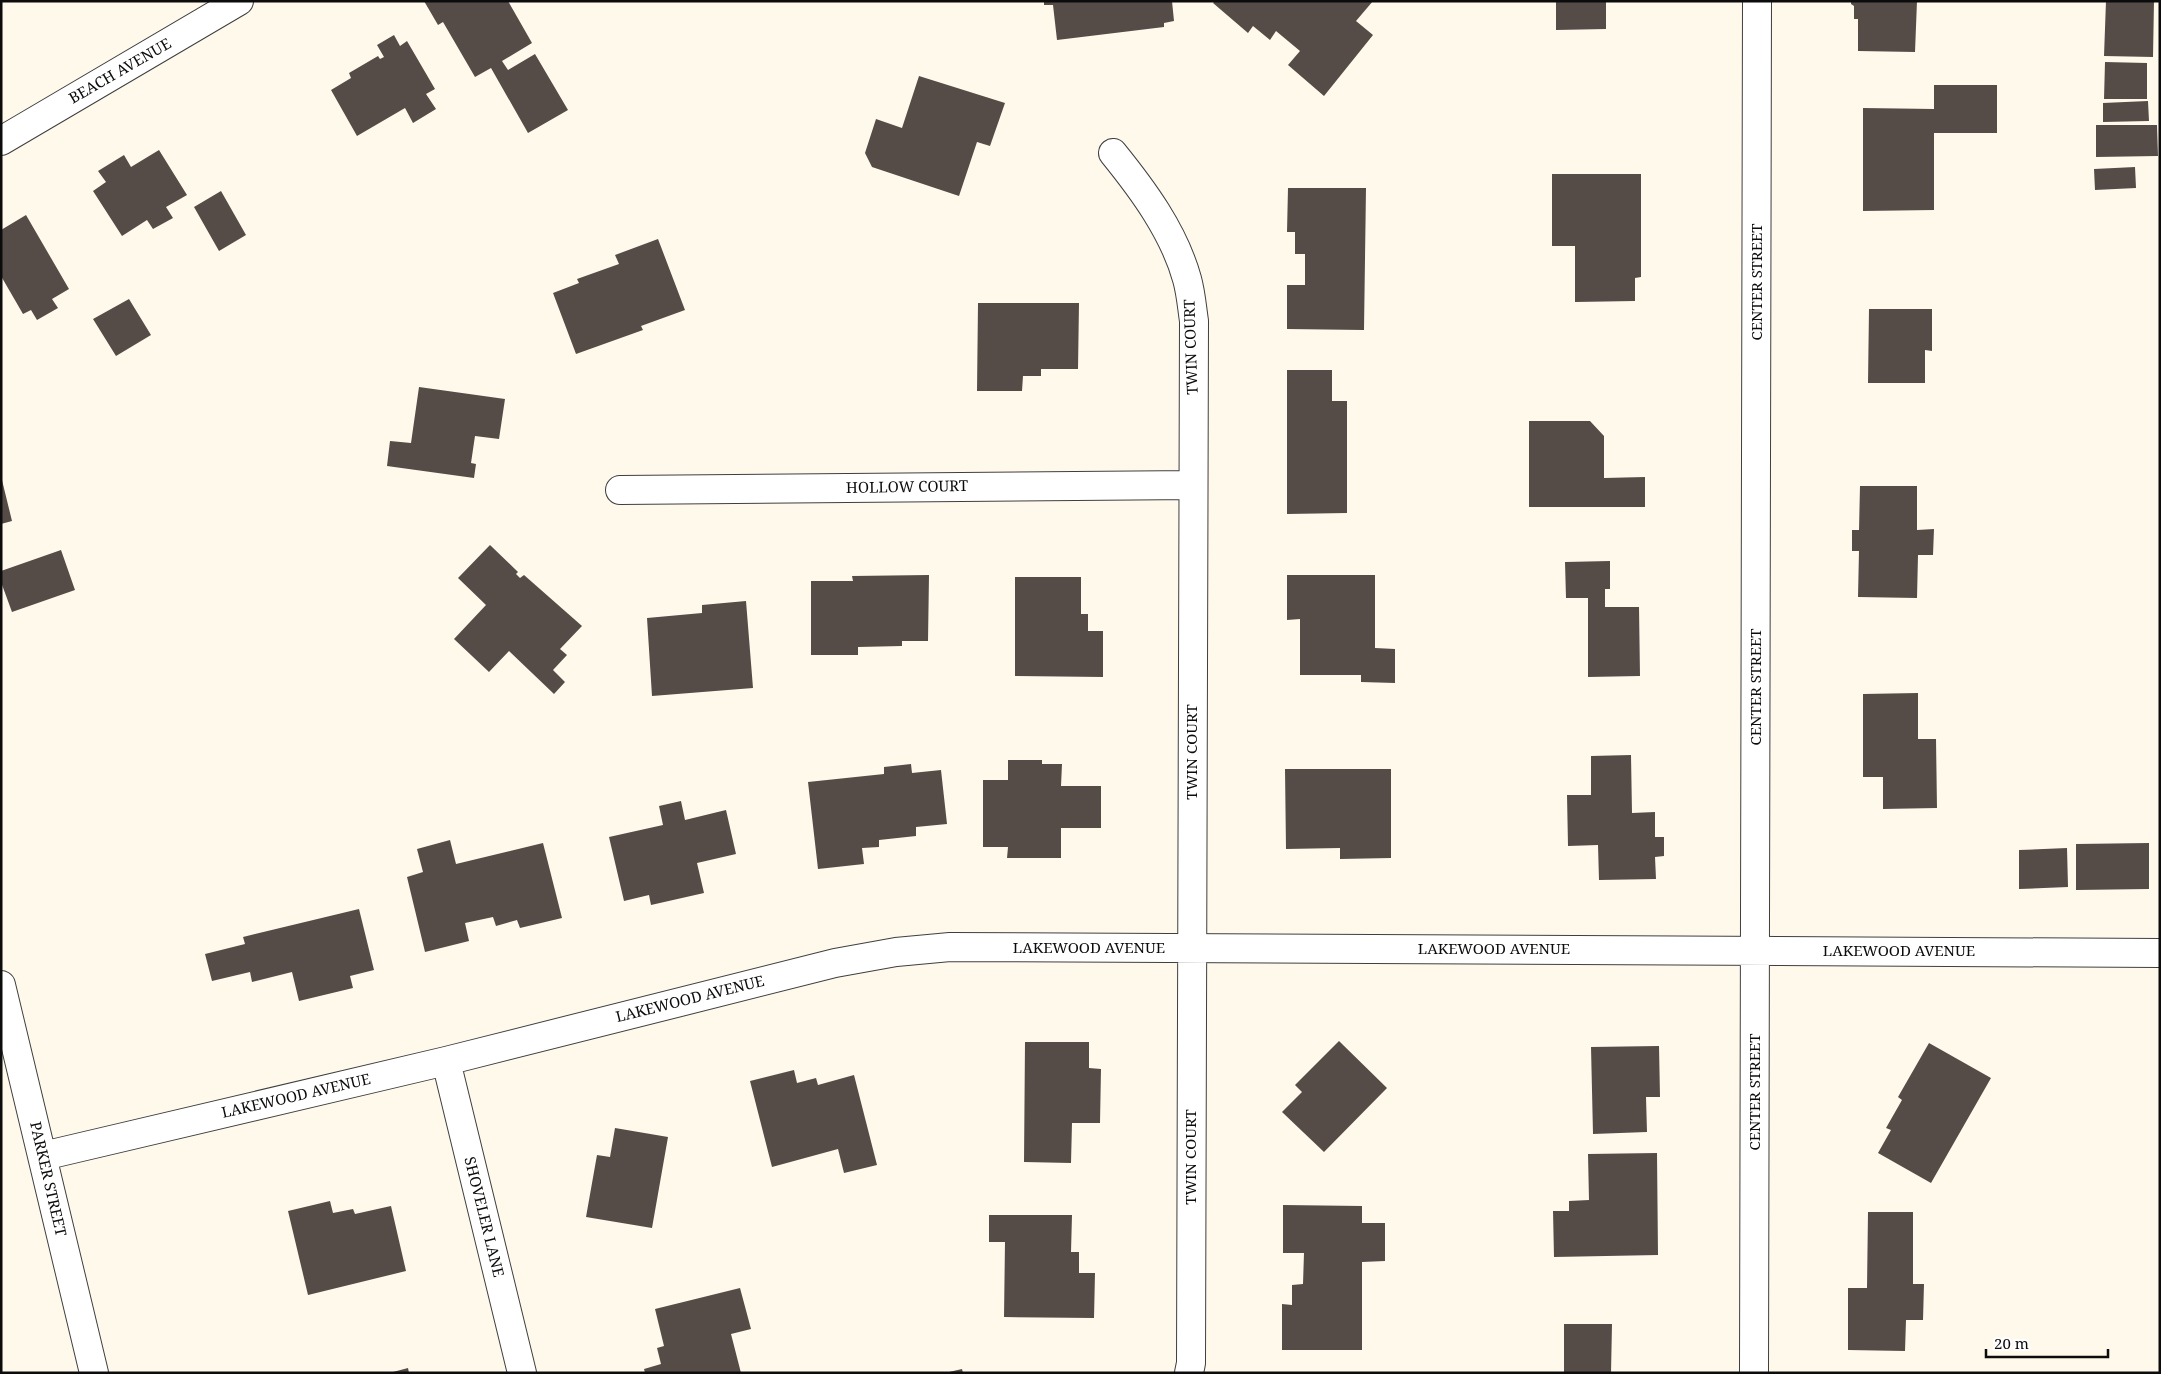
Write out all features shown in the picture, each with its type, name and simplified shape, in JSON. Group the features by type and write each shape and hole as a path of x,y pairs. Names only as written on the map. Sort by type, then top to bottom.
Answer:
{"street":[{"name":"BEACH AVENUE","path":"1,141 239,1"},
{"name":"CENTER STREET","path":"1754,1373 1757,1"},
{"name":"TWIN COURT","path":"1113,153 1147,195 1174,247 1187,279 1194,321 1191,1363 1189,1373"},
{"name":"HOLLOW COURT","path":"620,490 1193,485"},
{"name":"LAKEWOOD AVENUE","path":"43,1156 446,1061 835,963 896,952 950,947 2160,953"},
{"name":"PARKER STREET","path":"1,985 94,1373"},
{"name":"SHOVELER LANE","path":"446,1061 522,1373"}],"building":[{"path":"424,1 508,1 532,43 502,61 508,70 535,54 568,110 528,133 491,68 475,77 443,22 438,25"},
{"path":"1044,1 1172,1 1174,21 1164,23 1164,27 1057,40 1053,5 1044,5"},
{"path":"1215,1 1373,1 1356,21 1373,35 1324,96 1288,65 1300,51 1276,31 1270,40 1253,26 1248,33 1213,3"},
{"path":"1556,1 1606,1 1606,29 1556,30"},
{"path":"1851,1 1917,1 1915,52 1858,51 1858,19 1854,19 1854,6 1851,4"},
{"path":"2106,1 2154,1 2153,57 2104,56"},
{"path":"394,35 400,46 407,41 435,89 426,94 436,109 413,123 405,108 357,136 331,90 351,78 349,73 378,56 380,59 384,57 377,45"},
{"path":"2105,62 2147,63 2147,99 2104,99"},
{"path":"919,76 1005,103 990,146 977,142 959,196 872,167 865,153 876,119 902,128"},
{"path":"1934,85 1997,85 1997,133 1934,133 1934,210 1863,211 1863,108 1934,109"},
{"path":"2148,101 2149,121 2103,122 2103,103"},
{"path":"2096,125 2157,125 2158,156 2096,157"},
{"path":"159,150 187,195 166,207 173,218 153,229 147,220 122,236 93,191 106,182 98,171 124,155 131,167"},
{"path":"2135,167 2136,188 2095,190 2094,169"},
{"path":"1552,174 1641,174 1641,277 1635,278 1635,301 1575,302 1575,246 1552,246"},
{"path":"1288,188 1366,188 1364,330 1287,329 1287,285 1305,285 1305,254 1295,254 1295,232 1287,232"},
{"path":"221,191 246,235 219,251 194,207"},
{"path":"26,215 69,289 52,299 58,308 37,320 31,310 23,314 1,276 1,230"},
{"path":"658,239 685,310 641,326 643,330 576,354 553,293 579,283 577,279 619,264 615,255"},
{"path":"129,299 151,335 116,356 93,319"},
{"path":"978,303 1079,303 1078,369 1041,369 1041,376 1023,376 1022,391 977,391"},
{"path":"1869,309 1932,309 1932,351 1925,350 1925,383 1868,383"},
{"path":"1287,370 1332,370 1332,401 1347,401 1347,513 1287,514"},
{"path":"419,387 505,399 499,439 475,436 471,463 476,464 474,478 387,466 390,441 411,443"},
{"path":"1529,421 1590,421 1604,436 1604,478 1645,477 1645,507 1529,507"},
{"path":"1,476 12,521 1,524"},
{"path":"1860,486 1917,486 1917,530 1934,529 1933,555 1918,555 1917,598 1858,597 1859,551 1852,551 1852,530 1859,530"},
{"path":"490,545 518,572 516,574 520,578 524,575 582,626 560,649 567,655 553,670 565,682 554,694 509,651 489,672 454,639 486,605 458,578"},
{"path":"61,550 75,590 12,612 1,582 1,571"},
{"path":"1610,561 1610,589 1605,589 1605,607 1639,607 1640,676 1588,677 1588,598 1566,598 1565,562"},
{"path":"929,575 928,641 902,641 902,646 858,647 858,655 811,655 811,581 853,581 852,576"},
{"path":"1287,575 1375,575 1375,648 1395,649 1395,683 1361,682 1361,675 1300,675 1300,619 1287,620"},
{"path":"1015,577 1081,577 1081,614 1088,614 1088,631 1103,631 1103,677 1015,676"},
{"path":"746,601 753,688 652,696 647,618 702,613 702,605"},
{"path":"1918,693 1918,739 1936,739 1937,808 1883,809 1883,777 1863,777 1863,694"},
{"path":"1631,755 1632,813 1655,812 1655,837 1664,837 1664,856 1655,857 1656,879 1599,880 1598,845 1568,846 1567,795 1591,795 1591,756"},
{"path":"1008,760 1042,760 1042,764 1062,764 1061,786 1101,786 1101,828 1061,828 1061,858 1007,858 1008,847 983,847 983,780 1008,780"},
{"path":"911,764 912,773 941,770 947,824 916,827 916,836 879,840 879,847 862,848 864,864 818,869 808,782 884,774 884,767"},
{"path":"1285,769 1391,769 1391,858 1340,859 1340,848 1286,849"},
{"path":"681,801 685,820 726,810 736,854 697,863 704,893 651,905 649,895 624,901 609,837 663,825 659,806"},
{"path":"450,840 456,864 543,843 562,918 520,928 517,920 496,926 493,917 465,923 469,941 425,952 407,877 423,872 417,849"},
{"path":"2149,843 2149,889 2076,890 2076,844"},
{"path":"2067,848 2068,887 2019,889 2019,850"},
{"path":"359,909 374,970 350,976 353,988 299,1001 292,972 252,982 250,972 212,981 205,954 245,944 243,937"},
{"path":"1339,1041 1387,1088 1324,1152 1282,1112 1302,1092 1295,1085"},
{"path":"1025,1042 1089,1042 1089,1068 1101,1069 1100,1123 1072,1123 1071,1163 1024,1162"},
{"path":"1929,1043 1991,1078 1931,1183 1878,1153 1891,1130 1886,1128 1902,1100 1898,1097"},
{"path":"1659,1046 1660,1097 1646,1097 1647,1132 1593,1134 1591,1047"},
{"path":"794,1070 797,1083 816,1078 818,1085 854,1075 877,1165 844,1173 838,1149 772,1167 750,1081"},
{"path":"615,1128 668,1137 652,1228 586,1217 597,1155 610,1157"},
{"path":"1657,1153 1658,1255 1554,1257 1553,1211 1569,1211 1569,1201 1589,1200 1588,1154"},
{"path":"330,1201 333,1213 353,1209 355,1214 391,1206 406,1271 308,1295 288,1211"},
{"path":"1283,1205 1362,1206 1362,1223 1385,1223 1385,1261 1362,1262 1362,1350 1282,1350 1282,1304 1292,1305 1292,1285 1303,1284 1304,1253 1283,1253"},
{"path":"1868,1212 1913,1212 1913,1284 1924,1284 1923,1320 1906,1320 1905,1351 1848,1350 1848,1288 1867,1288"},
{"path":"989,1215 1072,1215 1071,1252 1079,1252 1079,1273 1095,1273 1094,1318 1004,1317 1005,1242 989,1242"},
{"path":"740,1288 751,1329 731,1334 741,1373 645,1373 644,1369 661,1364 657,1348 664,1346 655,1309"},
{"path":"1564,1324 1612,1324 1611,1373 1564,1373"},
{"path":"408,1368 409,1373 393,1373 393,1372"},
{"path":"962,1369 963,1373 949,1373 949,1372"}]}
